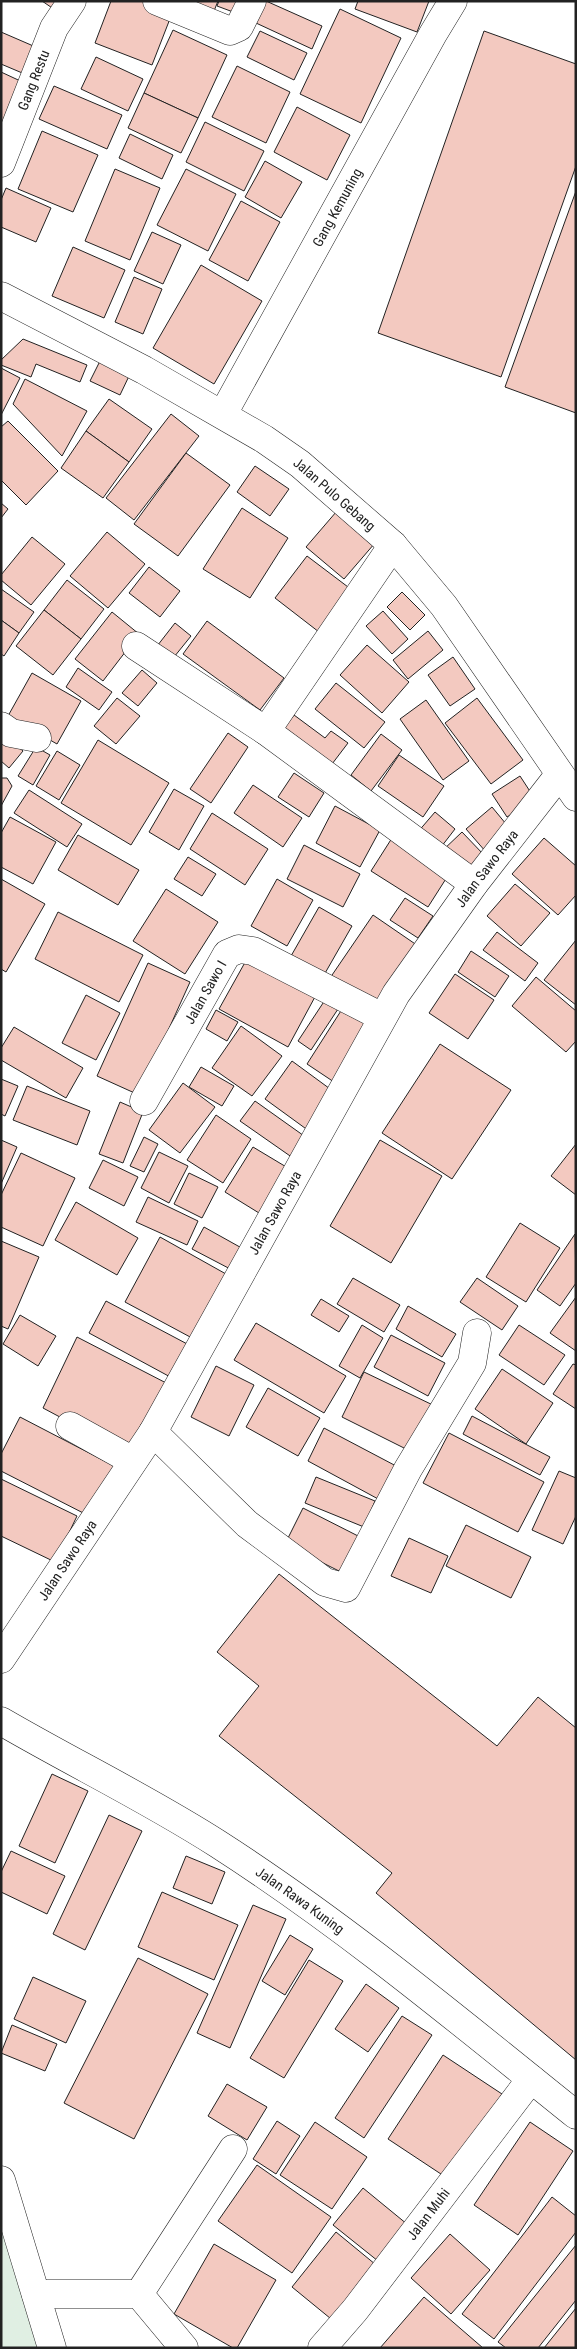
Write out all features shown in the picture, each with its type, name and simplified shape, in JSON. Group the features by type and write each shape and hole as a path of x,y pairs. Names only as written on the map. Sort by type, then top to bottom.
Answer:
{"street":[{"name":"Gang Restu","path":"1,163 54,28 72,1"},
{"path":"157,1 230,31 239,28 252,1"},
{"name":"Gang Kemuning","path":"223,414 453,1"},
{"name":"Jalan Pulo Gebang","path":"1,296 144,370 264,439 300,464 393,545 444,606 576,797"},
{"path":"266,731 393,545"},
{"path":"136,646 266,731 474,884"},
{"path":"1,726 11,733 37,738"},
{"name":"Jalan Sawo Raya","path":"1,1659 153,1432 382,1017 474,884 560,775"},
{"name":"Jalan Sawo I","path":"144,1101 227,954 239,949 253,951 382,1017"},
{"path":"153,1432 248,1524 325,1582 346,1588 408,1469 472,1363 477,1334"},
{"path":"70,1426 133,1462"},
{"name":"Jalan Rawa Kuning","path":"1,1721 216,1843 285,1889 374,1954 576,2114"},
{"name":"Jalan Muhi","path":"322,2348 355,2310 531,2079"},
{"path":"139,2294 233,2149"},
{"path":"1,2180 52,2348"},
{"path":"36,2294 139,2294"},
{"path":"139,2294 184,2348"}],"green space":[{"path":"1,2185 52,2348 1,2348"}],"building":[{"path":"42,1 70,1 61,14"},
{"path":"111,1 148,1 173,11 152,65 95,43"},
{"path":"180,1 218,1 212,16"},
{"path":"219,1 250,1 244,16 217,6"},
{"path":"266,1 322,26 312,49 256,23"},
{"path":"358,1 429,1 417,32 355,9"},
{"path":"340,9 401,38 361,123 300,94"},
{"path":"173,30 227,55 198,118 144,93"},
{"path":"260,31 307,53 294,80 247,57"},
{"path":"484,31 576,64 576,166 501,377 378,333"},
{"path":"1,32 38,48 27,75 1,64"},
{"path":"96,57 143,79 128,111 81,89"},
{"path":"237,66 290,92 266,143 212,117"},
{"path":"1,72 29,85 8,127 1,124"},
{"path":"54,86 122,115 107,149 39,119"},
{"path":"144,93 198,118 181,153 128,128"},
{"path":"297,107 350,135 327,180 274,152"},
{"path":"205,122 264,151 244,191 186,162"},
{"path":"42,131 98,155 73,212 18,189"},
{"path":"130,134 173,155 162,179 119,158"},
{"path":"265,161 302,182 281,218 245,197"},
{"path":"115,169 160,188 130,260 85,241"},
{"path":"186,169 236,194 208,251 157,225"},
{"path":"6,188 51,208 36,242 1,227 1,200"},
{"path":"576,191 576,413 505,387"},
{"path":"241,201 280,222 248,281 209,260"},
{"path":"152,232 181,245 163,284 134,271"},
{"path":"73,247 125,270 104,318 52,296"},
{"path":"201,265 262,301 214,384 153,348"},
{"path":"134,277 162,289 143,334 115,322"},
{"path":"23,339 87,365 80,382 36,364 31,377 1,365 1,360"},
{"path":"100,361 130,374 120,395 90,381"},
{"path":"1,368 20,378 1,415"},
{"path":"25,379 87,411 62,456 13,404"},
{"path":"109,399 152,429 129,462 86,431"},
{"path":"171,414 199,436 134,520 106,498"},
{"path":"8,421 58,471 26,505 1,480 1,427"},
{"path":"86,431 129,462 103,498 61,468"},
{"path":"186,453 230,485 178,556 134,524"},
{"path":"255,466 289,489 270,516 237,492"},
{"path":"1,503 8,509 1,518"},
{"path":"343,504 381,536 344,579 306,547"},
{"path":"242,508 288,538 250,598 203,569"},
{"path":"107,532 145,564 108,608 70,576"},
{"path":"32,537 65,564 31,605 1,580 1,575"},
{"path":"307,556 352,590 319,632 275,598"},
{"path":"149,567 180,591 160,617 129,593"},
{"path":"67,580 104,609 81,639 44,610"},
{"path":"1,589 34,612 19,633 1,620"},
{"path":"402,592 425,615 410,630 387,607"},
{"path":"44,610 81,639 53,675 16,646"},
{"path":"383,611 408,639 392,654 366,626"},
{"path":"112,612 139,634 103,681 75,659"},
{"path":"1,620 19,633 4,656 1,654"},
{"path":"207,621 284,678 260,710 183,654"},
{"path":"175,623 191,636 170,662 154,650"},
{"path":"428,631 443,650 408,679 393,660"},
{"path":"367,645 409,682 382,713 340,675"},
{"path":"453,657 475,689 450,706 428,675"},
{"path":"78,668 112,692 99,710 66,687"},
{"path":"142,670 157,683 138,706 122,693"},
{"path":"32,673 81,701 57,744 8,716"},
{"path":"336,683 385,722 364,748 315,709"},
{"path":"117,698 140,716 116,744 94,726"},
{"path":"477,698 523,760 491,784 445,723"},
{"path":"426,700 469,761 443,780 400,719"},
{"path":"294,715 325,738 331,731 348,743 329,768 281,732"},
{"path":"1,732 23,751 9,768 1,761"},
{"path":"228,733 248,747 211,803 190,789"},
{"path":"381,734 402,750 371,791 351,775"},
{"path":"98,740 169,783 131,845 61,803"},
{"path":"36,747 50,755 33,785 18,776"},
{"path":"57,751 80,765 59,800 36,786"},
{"path":"399,755 444,786 423,817 378,786"},
{"path":"294,773 324,793 309,817 278,797"},
{"path":"520,776 535,799 507,817 492,794"},
{"path":"1,778 7,778 12,786 1,806"},
{"path":"253,785 302,818 283,847 234,813"},
{"path":"174,789 204,806 179,850 149,832"},
{"path":"29,790 82,824 67,847 14,813"},
{"path":"335,806 380,830 360,867 316,843"},
{"path":"492,807 511,830 486,852 466,829"},
{"path":"435,812 455,829 438,851 417,833"},
{"path":"212,813 268,849 245,885 190,849"},
{"path":"10,817 56,842 33,884 1,867 1,833"},
{"path":"462,832 484,855 463,875 441,852"},
{"path":"78,835 139,870 118,905 58,870"},
{"path":"392,838 449,874 428,907 371,871"},
{"path":"544,838 576,866 576,895 558,915 512,874"},
{"path":"304,845 360,874 343,907 287,879"},
{"path":"188,857 216,874 202,896 174,879"},
{"path":"1,879 45,904 6,972 1,969"},
{"path":"277,879 313,900 287,946 251,926"},
{"path":"515,884 550,913 521,946 487,916"},
{"path":"166,889 218,922 185,974 133,941"},
{"path":"405,898 433,916 418,938 390,920"},
{"path":"319,907 352,926 324,975 291,956"},
{"path":"58,912 143,955 119,1002 35,959"},
{"path":"373,915 424,950 382,1013 330,978"},
{"path":"497,932 538,963 525,981 483,950"},
{"path":"576,940 576,1005 544,980"},
{"path":"471,951 509,976 495,997 458,972"},
{"path":"248,957 316,995 288,1047 219,1009"},
{"path":"148,963 190,982 139,1095 97,1076"},
{"path":"455,974 494,1000 468,1039 429,1013"},
{"path":"536,977 576,1011 576,1041 566,1052 512,1006"},
{"path":"86,995 120,1013 96,1060 62,1043"},
{"path":"327,997 340,1006 311,1050 298,1041"},
{"path":"346,1003 373,1018 337,1084 307,1064"},
{"path":"216,1010 238,1022 227,1041 206,1029"},
{"path":"241,1026 282,1056 252,1096 212,1068"},
{"path":"14,1027 83,1068 66,1098 1,1060 1,1048"},
{"path":"440,1044 511,1090 452,1179 382,1133"},
{"path":"292,1061 337,1094 309,1131 265,1099"},
{"path":"201,1067 234,1086 222,1106 189,1087"},
{"path":"1,1079 18,1086 5,1116 1,1114"},
{"path":"183,1083 215,1107 180,1153 149,1130"},
{"path":"27,1086 90,1111 77,1145 13,1120"},
{"path":"255,1101 307,1138 293,1158 240,1121"},
{"path":"120,1102 143,1112 123,1163 99,1154"},
{"path":"216,1115 251,1139 223,1183 187,1160"},
{"path":"144,1137 158,1144 144,1172 130,1166"},
{"path":"1,1140 17,1147 1,1184"},
{"path":"380,1140 442,1176 391,1263 330,1226"},
{"path":"576,1144 576,1195 551,1176"},
{"path":"253,1147 288,1168 259,1213 225,1192"},
{"path":"159,1152 188,1166 169,1203 141,1188"},
{"path":"21,1153 75,1178 43,1246 1,1227 1,1195"},
{"path":"103,1160 138,1177 124,1206 89,1188"},
{"path":"189,1173 218,1187 202,1218 174,1204"},
{"path":"148,1197 198,1221 187,1245 136,1222"},
{"path":"76,1202 138,1238 117,1275 55,1240"},
{"path":"520,1223 560,1248 526,1302 486,1277"},
{"path":"204,1227 247,1251 236,1272 192,1249"},
{"path":"575,1234 576,1283 560,1306 537,1290"},
{"path":"160,1237 226,1274 192,1338 125,1302"},
{"path":"1,1241 39,1257 8,1329 1,1326"},
{"path":"353,1278 400,1305 384,1332 337,1304"},
{"path":"477,1278 518,1306 502,1330 460,1302"},
{"path":"576,1297 576,1351 550,1333"},
{"path":"321,1299 349,1316 339,1332 311,1315"},
{"path":"106,1301 191,1346 174,1379 89,1333"},
{"path":"408,1306 456,1334 442,1357 396,1329"},
{"path":"20,1315 56,1336 38,1366 3,1344"},
{"path":"256,1323 346,1376 324,1413 234,1360"},
{"path":"362,1325 383,1338 360,1378 339,1366"},
{"path":"519,1325 565,1355 544,1385 499,1355"},
{"path":"391,1335 445,1363 428,1396 374,1367"},
{"path":"77,1337 172,1386 133,1456 43,1408"},
{"path":"573,1364 576,1365 576,1409 553,1394"},
{"path":"216,1366 254,1385 229,1436 191,1417"},
{"path":"502,1369 553,1403 526,1444 475,1409"},
{"path":"364,1372 437,1407 414,1453 342,1417"},
{"path":"268,1388 320,1418 298,1456 246,1427"},
{"path":"472,1416 550,1457 540,1475 463,1434"},
{"path":"20,1417 120,1469 95,1519 1,1471 1,1454"},
{"path":"324,1428 398,1467 380,1500 308,1461"},
{"path":"449,1433 544,1482 518,1532 423,1483"},
{"path":"559,1471 576,1478 576,1516 563,1544 532,1530"},
{"path":"316,1477 375,1501 364,1527 305,1503"},
{"path":"1,1479 77,1516 55,1562 1,1536"},
{"path":"303,1508 362,1538 345,1574 285,1544"},
{"path":"466,1525 531,1557 511,1598 446,1566"},
{"path":"409,1538 448,1556 431,1593 391,1576"},
{"path":"279,1574 497,1746 538,1697 576,1728 576,2060 376,1893 392,1873 219,1736 259,1686 217,1652"},
{"path":"52,1774 88,1791 55,1863 19,1846"},
{"path":"109,1815 142,1831 85,1950 53,1934"},
{"path":"11,1851 65,1876 47,1914 1,1892 1,1872"},
{"path":"186,1856 225,1872 212,1904 173,1888"},
{"path":"162,1892 238,1925 214,1980 138,1947"},
{"path":"253,1905 286,1919 230,2048 197,2033"},
{"path":"290,1935 313,1949 285,1995 262,1981"},
{"path":"138,1958 208,1994 134,2139 64,2103"},
{"path":"309,1960 343,1981 284,2078 250,2058"},
{"path":"33,1977 86,2001 66,2043 14,2019"},
{"path":"366,1984 399,2008 368,2052 335,2029"},
{"path":"402,2016 432,2035 364,2138 335,2118"},
{"path":"12,2025 57,2044 45,2071 1,2053"},
{"path":"443,2055 502,2094 447,2178 388,2139"},
{"path":"227,2084 267,2107 247,2140 208,2116"},
{"path":"277,2121 300,2136 276,2174 253,2159"},
{"path":"315,2122 367,2157 332,2209 280,2175"},
{"path":"530,2122 573,2151 518,2235 474,2205"},
{"path":"257,2165 331,2217 292,2273 218,2221"},
{"path":"363,2188 413,2229 383,2265 333,2225"},
{"path":"552,2197 576,2216 576,2232 494,2339 462,2314"},
{"path":"336,2232 381,2269 336,2323 292,2287"},
{"path":"450,2234 490,2270 451,2314 411,2278"},
{"path":"214,2244 276,2280 237,2348 233,2348 174,2314"},
{"path":"576,2245 576,2300 538,2348 506,2348 498,2342"},
{"path":"424,2297 483,2348 380,2348"},
{"path":"576,2308 576,2348 544,2348"}]}
